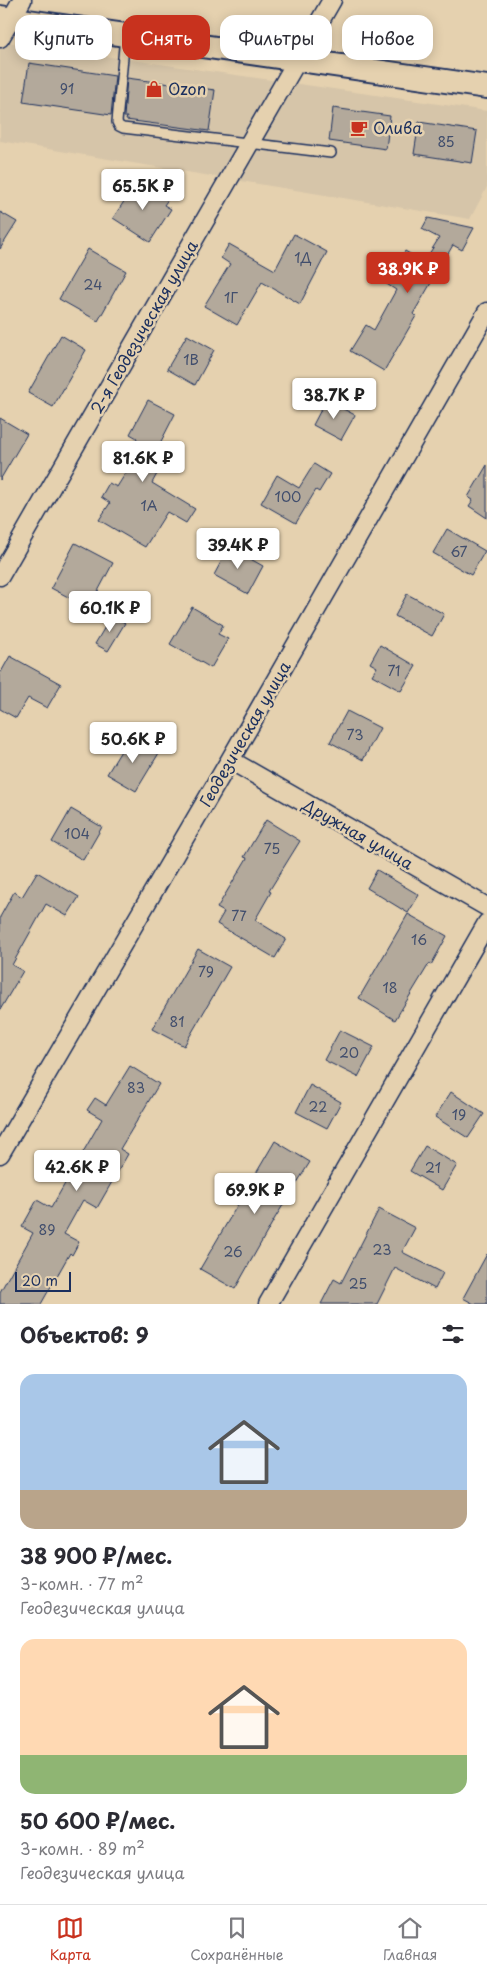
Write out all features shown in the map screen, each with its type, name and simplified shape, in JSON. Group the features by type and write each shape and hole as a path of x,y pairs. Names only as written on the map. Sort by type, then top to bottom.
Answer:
{"street":[{"name":"2-я Геодезическая улица","path":"0,576 332,0"},
{"path":"8,18 122,36"},
{"path":"210,48 487,86"},
{"name":"Геодезическая улица","path":"0,1154 230,760 487,312"},
{"name":"Дружная улица","path":"230,760 487,907"},
{"path":"268,1304 487,922"}],"lane":[{"path":"123,60 117,122 123,128 331,153"}],"shaded area":[{"path":"0,41 15,43 15,60 112,60 112,57 487,111 487,187 470,219 0,141"}],"building":[{"path":"29,63 115,76 111,115 23,102"},
{"path":"127,78 215,90 209,131 126,120 127,117 124,117"},
{"name":"Олива","path":"333,108 390,116 386,149 329,141"},
{"path":"419,122 477,131 472,163 414,154"},
{"path":"139,179 169,198 164,205 171,209 150,242 113,218"},
{"path":"0,212 17,222 0,249"},
{"path":"428,218 474,228 462,250 453,245 413,314 416,316 384,371 350,351 366,325 374,330 396,290 385,283 405,251 424,262 439,238 422,229"},
{"path":"294,234 327,252 300,304 262,282 237,325 204,306 230,264 221,258 229,244 275,270"},
{"path":"88,249 126,271 98,321 59,299"},
{"path":"61,335 86,350 53,407 28,393"},
{"path":"187,335 214,350 195,385 167,369"},
{"path":"148,400 175,414 153,457 163,463 152,483 195,509 186,523 167,512 145,547 99,520 110,503 101,497 109,483 117,487 132,463 125,459 137,438 130,434"},
{"path":"326,400 355,415 341,440 313,425"},
{"path":"0,418 27,434 0,480"},
{"path":"314,464 330,474 319,492 316,490 296,523 261,503 277,475 299,488"},
{"path":"487,465 487,518 469,506 473,500 468,497"},
{"path":"447,529 485,551 471,575 433,553"},
{"path":"75,543 113,563 89,608 51,588"},
{"path":"229,547 263,566 248,594 214,575"},
{"path":"407,594 444,614 432,636 395,616"},
{"path":"192,607 223,625 218,634 228,639 211,668 170,644"},
{"path":"112,615 125,623 108,651 95,644"},
{"path":"380,645 416,666 401,691 372,675 377,667 370,663"},
{"path":"10,656 61,684 47,708 28,698 16,718 0,709 0,674"},
{"path":"347,711 380,728 363,760 330,742"},
{"path":"130,736 159,753 136,791 107,774"},
{"path":"71,809 102,827 83,860 52,842"},
{"path":"266,820 300,841 269,891 271,892 255,920 286,939 275,958 217,924 224,912 217,908 247,858 244,857"},
{"path":"377,870 419,895 408,913 367,888"},
{"path":"37,872 79,897 67,916 46,904 12,965 23,971 0,1010 0,917 14,892 22,897"},
{"path":"408,914 447,936 431,965 429,964 395,1020 359,998"},
{"path":"198,949 230,967 184,1046 152,1029"},
{"path":"340,1030 374,1047 358,1077 324,1060"},
{"path":"130,1066 159,1084 120,1149 128,1154 97,1208 83,1200 64,1234 79,1242 72,1255 70,1253 41,1304 0,1304 0,1292 33,1233 22,1227 37,1200 51,1208 102,1119 87,1110 95,1098 106,1105"},
{"path":"310,1085 341,1102 327,1128 296,1112"},
{"path":"451,1092 484,1114 468,1138 435,1117"},
{"path":"275,1141 310,1162 275,1218 235,1289 200,1269"},
{"path":"425,1146 457,1165 442,1190 410,1171"},
{"path":"379,1209 415,1228 402,1252 443,1273 435,1289 395,1268 377,1304 321,1304 334,1279 341,1283"},
{"path":"487,1254 487,1304 474,1304 463,1298"}],"place":[{"name":"Ozon","path":"154,89"},
{"name":"Олива","path":"359,128"}]}
